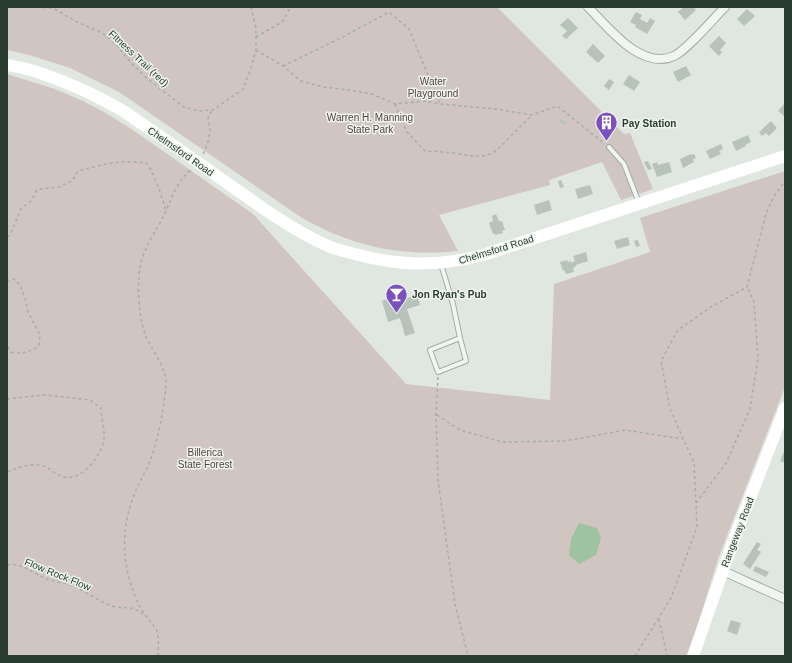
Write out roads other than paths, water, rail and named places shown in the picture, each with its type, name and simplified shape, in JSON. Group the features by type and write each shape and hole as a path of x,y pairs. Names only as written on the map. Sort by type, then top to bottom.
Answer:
{"main road":[{"name":"Chelmsford Road","path":"7,65 39,72 72,84 98,96 125,112 295,229 329,247 392,263 441,264 480,256 785,156"},
{"name":"Rangeway Road","path":"693,656 723,571 785,408"}],"street":[{"path":"588,7 625,45 639,53 656,59 674,56 725,7"},
{"path":"723,571 785,599"}],"lane":[{"path":"609,147 624,164 640,203"},
{"path":"441,264 453,304 466,360 438,372 430,350 460,338"}],"place":[{"name":"Pay Station","path":"606,142"},
{"name":"Jon Ryan's Pub","path":"397,314"}],"park label":[{"name":"Water Playground","path":"433,86"},
{"name":"Warren H. Manning State Park","path":"370,122"},
{"name":"Billerica State Forest","path":"205,458"}]}
